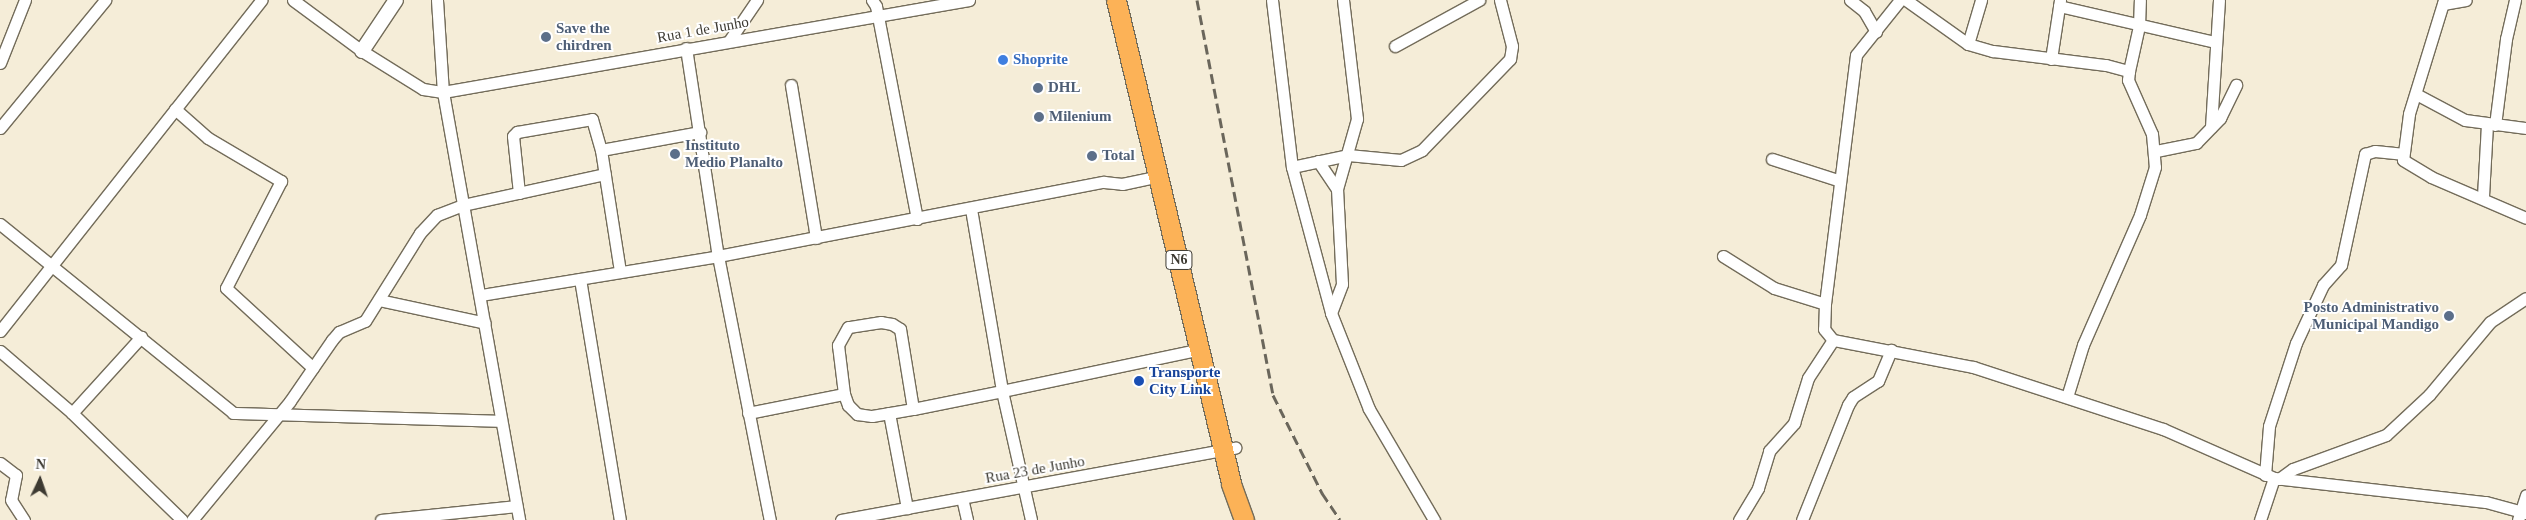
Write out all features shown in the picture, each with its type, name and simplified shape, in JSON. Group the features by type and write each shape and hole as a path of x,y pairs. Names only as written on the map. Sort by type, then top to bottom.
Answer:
{"highway":[{"name":"N6","path":"1116,0 1201,349 1229,449 1254,520"},
{"name":"N6","path":"1128,0 1229,449 1231,484 1244,520"}],"street":[{"path":"0,63 25,0"},
{"path":"0,331 261,0"},
{"path":"293,0 362,51 423,89 443,92"},
{"path":"362,51 396,0"},
{"path":"437,0 443,92 486,323 500,421 519,520"},
{"path":"728,41 757,0"},
{"path":"872,0 878,16 917,219"},
{"name":"Rua 1 de Junho","path":"443,92 968,0"},
{"path":"1272,0 1292,167 1331,313 1369,409 1434,520"},
{"path":"1331,313 1342,284 1337,189 1357,119 1343,0"},
{"path":"1394,46 1479,0"},
{"path":"1292,167 1348,155 1407,158 1422,150 1513,53 1500,0"},
{"path":"1850,0 1864,11 1876,32"},
{"path":"1900,0 1856,55 1838,180 1825,304 1824,329 1833,340 1973,367 2163,429 2272,478 2486,502 2522,514 2526,495"},
{"path":"1906,0 1968,44 1993,51 2129,71"},
{"path":"1968,44 1981,0"},
{"path":"2067,397 2083,345 2152,183 2156,151 2152,134 2128,80 2139,26 2140,0"},
{"path":"2211,127 2219,0"},
{"path":"2466,0 2444,2 2434,26 2402,154 2408,166 2482,196 2526,218"},
{"path":"2482,196 2491,125 2515,0"},
{"path":"0,128 102,1"},
{"path":"2051,59 2060,3 2139,26 2215,42"},
{"path":"686,48 718,256 770,520"},
{"path":"791,85 816,238"},
{"path":"2156,151 2196,143 2220,118 2236,85"},
{"path":"2416,94 2449,114 2491,125 2526,128"},
{"path":"175,109 208,138 281,181 226,288 313,368"},
{"path":"519,192 511,143 517,132 592,119 601,150 620,272"},
{"path":"601,150 700,132"},
{"path":"2260,520 2272,478 2269,426 2296,343 2323,285 2341,264 2365,154 2375,151 2402,154"},
{"path":"1772,159 1838,180"},
{"path":"1318,161 1337,189"},
{"path":"192,520 280,412 340,332 365,321 427,223 437,215 463,205 605,174"},
{"path":"481,295 718,256 1104,182 1122,184 1159,176"},
{"path":"971,209 1002,391 1031,520"},
{"path":"0,224 52,264 232,413 280,412 500,421"},
{"path":"1723,256 1774,288 1825,304"},
{"path":"580,279 620,520"},
{"path":"2272,478 2386,435 2429,395 2490,322 2526,298"},
{"path":"379,300 486,323"},
{"path":"913,409 904,339 900,329 892,324 881,322 848,327 841,335 838,346 844,394 848,405 857,414 872,416 913,409 1002,391 1201,349"},
{"path":"72,413 140,337"},
{"path":"1739,520 1758,488 1768,451 1794,423 1808,378 1833,340"},
{"path":"1802,520 1848,404 1853,397 1878,381 1891,350"},
{"path":"0,351 72,413 182,520"},
{"path":"748,413 844,394"},
{"path":"889,413 907,508"},
{"name":"Rua 23 de Junho","path":"841,520 866,518 907,508 1025,488 1229,449"},
{"path":"0,463 16,475 11,500 24,520"},
{"path":"1231,484 1233,520"},
{"path":"962,498 967,520"},
{"path":"381,520 516,506"}],"railway":[{"path":"1197,0 1273,395 1322,493 1340,520"}],"place":[{"name":"Save the chirdren","path":"546,37"},
{"name":"Shoprite","path":"1003,60"},
{"name":"DHL","path":"1038,88"},
{"name":"Milenium","path":"1039,117"},
{"name":"Instituto Medio Planalto","path":"675,154"},
{"name":"Total","path":"1092,156"},
{"name":"Posto Administrativo Municipal Mandigo","path":"2449,316"},
{"name":"Transporte City Link","path":"1139,381"}]}
